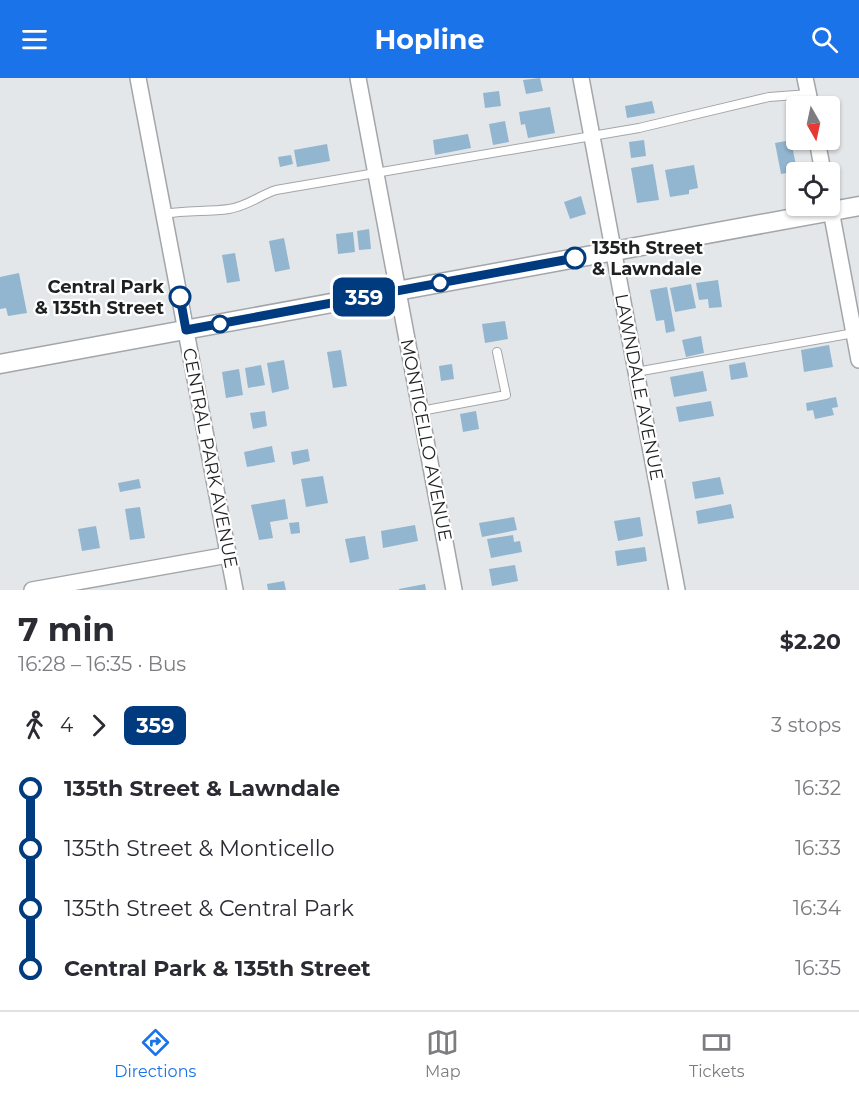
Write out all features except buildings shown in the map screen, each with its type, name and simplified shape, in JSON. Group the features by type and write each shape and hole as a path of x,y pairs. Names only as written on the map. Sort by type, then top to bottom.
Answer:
{"street":[{"name":"CENTRAL PARK AVENUE","path":"138,78 235,590"},
{"name":"MONTICELLO AVENUE","path":"358,78 454,590"},
{"name":"LAWNDALE AVENUE","path":"581,78 677,590"},
{"path":"806,78 809,96"},
{"path":"840,207 859,206"},
{"path":"0,364 614,252 791,216"},
{"path":"832,216 859,360"},
{"path":"32,590 228,555"}],"lane":[{"path":"164,214 199,209 229,209 250,204 264,194 276,190 663,123 758,99 786,100"},
{"path":"636,372 854,333"},
{"path":"421,411 506,395 497,352"}],"bus line":[{"name":"359","path":"180,297 186,330 575,258"}],"place":[{"name":"135th Street & Lawndale","path":"575,258"},
{"name":"Central Park & 135th Street","path":"180,297"}]}
